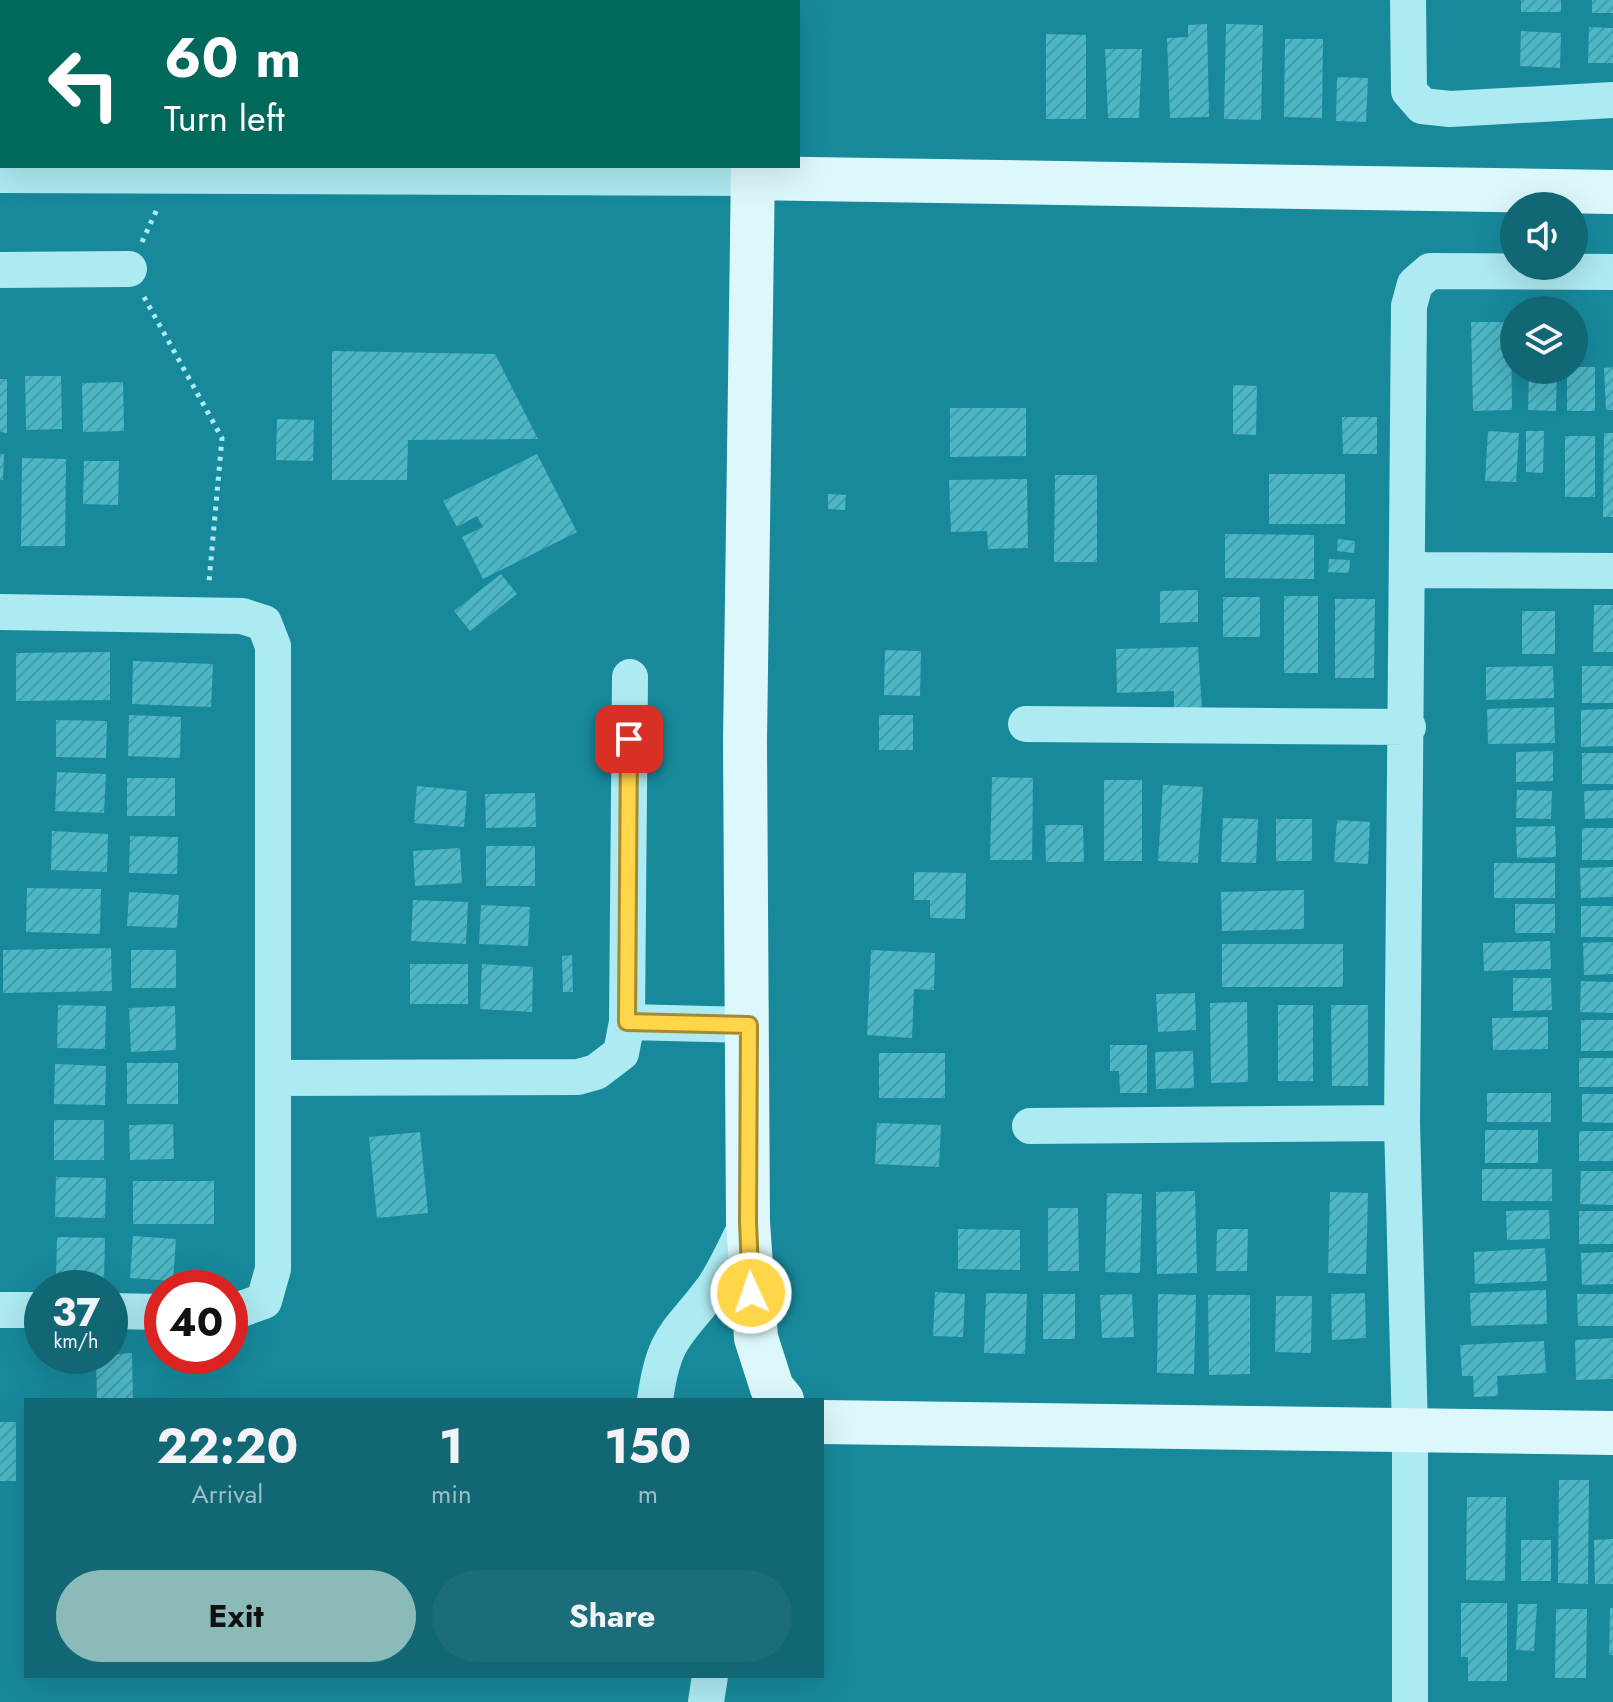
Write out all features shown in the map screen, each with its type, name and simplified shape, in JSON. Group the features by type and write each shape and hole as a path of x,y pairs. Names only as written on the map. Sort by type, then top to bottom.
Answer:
{"street":[{"path":"1408,0 1409,91 1422,106 1450,109 1613,100"},
{"path":"753,172 745,742 748,1222 756,1338 768,1377 781,1398"},
{"path":"0,175 753,172 1613,192"},
{"path":"1410,1702 1410,1430 1402,1123 1408,727 1409,306 1415,284 1430,271 1446,268 1613,272"},
{"path":"0,270 129,269"},
{"path":"1407,570 1613,571"},
{"path":"0,612 207,613 254,618 264,623 273,646 271,1281 264,1301 248,1307"},
{"path":"274,1078 578,1077 596,1072 621,1053 627,1022 630,677"},
{"path":"1026,724 1408,727"},
{"path":"627,1022 749,1025"},
{"path":"1030,1126 1402,1123"},
{"path":"655,1398 664,1351 677,1329 714,1286 748,1222"},
{"path":"0,1310 24,1310"},
{"path":"824,1422 1613,1433"},
{"path":"706,1702 710,1678"}],"path":[{"path":"174,174 129,269 222,438 207,613"}],"building":[{"path":"1521,0 1561,0 1561,12 1521,12"},
{"path":"1592,0 1613,0 1613,13 1592,13"},
{"path":"1207,24 1209,117 1170,118 1167,38 1188,37 1188,25"},
{"path":"1226,24 1263,25 1261,120 1224,119"},
{"path":"1589,27 1613,28 1613,63 1588,63"},
{"path":"1521,31 1561,33 1560,68 1520,66"},
{"path":"1046,34 1086,35 1086,119 1046,119"},
{"path":"1285,39 1323,39 1322,118 1284,117"},
{"path":"1105,49 1142,49 1139,118 1108,118"},
{"path":"1337,77 1368,78 1366,122 1336,121"},
{"path":"1471,322 1500,322 1500,384 1512,384 1512,410 1473,411"},
{"path":"332,351 495,354 538,439 408,440 407,480 332,480"},
{"path":"1588,367 1595,367 1595,411 1567,411 1567,384 1588,384"},
{"path":"1613,367 1613,410 1606,410 1604,368"},
{"path":"25,376 61,376 62,429 26,430"},
{"path":"0,379 7,379 7,433 0,432"},
{"path":"123,382 124,431 83,432 82,383"},
{"path":"1529,384 1557,384 1556,411 1528,410"},
{"path":"1233,385 1257,386 1256,435 1233,434"},
{"path":"950,408 1026,408 1026,456 950,457"},
{"path":"1342,417 1377,417 1377,454 1343,454"},
{"path":"277,419 314,420 313,461 276,460"},
{"path":"1488,431 1519,433 1516,482 1485,481"},
{"path":"1526,431 1544,431 1543,473 1526,472"},
{"path":"1604,433 1613,433 1613,517 1603,517"},
{"path":"1565,436 1595,436 1595,497 1565,497"},
{"path":"0,454 4,454 3,480 0,480"},
{"path":"537,454 577,532 483,579 462,537 483,527 477,516 457,527 443,501"},
{"path":"22,458 66,459 65,546 21,546"},
{"path":"84,461 119,461 118,505 83,504"},
{"path":"1269,474 1345,474 1345,524 1269,524"},
{"path":"1055,475 1097,475 1097,562 1054,562"},
{"path":"1027,479 1028,548 988,549 987,531 951,532 949,480"},
{"path":"828,494 846,495 845,510 828,509"},
{"path":"1225,534 1314,535 1314,579 1225,578"},
{"path":"1338,539 1355,541 1354,553 1337,551"},
{"path":"1329,559 1350,560 1349,573 1328,572"},
{"path":"501,574 517,594 470,631 454,611"},
{"path":"1198,590 1198,622 1160,623 1160,591"},
{"path":"1284,596 1318,596 1318,673 1284,673"},
{"path":"1223,597 1260,597 1260,637 1223,637"},
{"path":"1335,599 1375,599 1374,678 1335,678"},
{"path":"1594,605 1613,605 1613,652 1593,652"},
{"path":"1522,611 1555,611 1555,654 1522,654"},
{"path":"1198,647 1202,709 1174,709 1174,691 1117,693 1116,649"},
{"path":"885,650 921,651 920,696 884,695"},
{"path":"110,652 110,700 16,701 16,653"},
{"path":"133,661 213,664 211,707 132,704"},
{"path":"1553,666 1554,698 1486,700 1486,667"},
{"path":"1582,666 1613,666 1613,703 1582,703"},
{"path":"1554,707 1555,743 1488,744 1487,709"},
{"path":"1613,709 1613,746 1581,747 1581,710"},
{"path":"129,715 181,717 180,758 128,756"},
{"path":"879,715 913,715 913,750 879,750"},
{"path":"56,720 107,721 106,758 56,757"},
{"path":"1553,751 1553,781 1516,782 1516,752"},
{"path":"1582,753 1613,753 1613,784 1582,784"},
{"path":"57,772 106,774 104,813 55,811"},
{"path":"992,777 1033,778 1032,860 990,860"},
{"path":"127,778 175,778 175,816 127,816"},
{"path":"1104,780 1142,780 1142,861 1104,861"},
{"path":"1163,785 1203,787 1198,863 1158,861"},
{"path":"417,786 467,791 464,827 414,823"},
{"path":"1517,790 1552,791 1551,819 1516,818"},
{"path":"1613,790 1613,818 1585,819 1584,791"},
{"path":"535,793 536,827 486,828 485,794"},
{"path":"1223,818 1258,819 1256,863 1221,862"},
{"path":"1276,819 1312,819 1312,861 1276,861"},
{"path":"1337,820 1370,822 1368,864 1334,862"},
{"path":"1045,825 1083,825 1084,862 1046,862"},
{"path":"1555,826 1556,857 1517,858 1516,827"},
{"path":"1582,828 1613,828 1613,860 1582,860"},
{"path":"52,831 108,834 107,872 51,870"},
{"path":"130,836 178,837 177,874 129,873"},
{"path":"486,846 535,846 535,886 486,886"},
{"path":"460,848 462,883 415,886 413,851"},
{"path":"1494,863 1555,863 1555,898 1494,898"},
{"path":"1613,867 1613,897 1581,898 1580,868"},
{"path":"914,872 966,873 965,919 930,918 930,900 914,900"},
{"path":"27,888 101,889 100,934 26,932"},
{"path":"1304,890 1304,929 1222,931 1221,892"},
{"path":"129,892 179,895 177,928 127,926"},
{"path":"413,900 468,902 466,944 411,941"},
{"path":"1515,904 1555,904 1555,933 1515,933"},
{"path":"481,905 530,907 528,946 479,944"},
{"path":"1581,906 1613,906 1613,937 1581,937"},
{"path":"1550,941 1551,969 1484,971 1483,943"},
{"path":"1613,942 1613,974 1584,975 1583,943"},
{"path":"1222,944 1343,944 1343,987 1222,987"},
{"path":"111,948 112,991 3,993 3,950"},
{"path":"131,950 176,950 176,988 131,988"},
{"path":"871,950 935,953 934,990 914,989 912,1038 867,1035"},
{"path":"572,955 573,992 563,992 562,956"},
{"path":"410,964 468,964 468,1004 410,1004"},
{"path":"482,964 533,967 532,1012 480,1009"},
{"path":"1513,978 1551,978 1552,1010 1513,1011"},
{"path":"1581,981 1613,982 1613,1013 1580,1012"},
{"path":"1195,993 1196,1030 1158,1032 1156,994"},
{"path":"1247,1002 1248,1082 1211,1083 1210,1003"},
{"path":"58,1005 106,1006 105,1049 57,1048"},
{"path":"1278,1005 1313,1005 1313,1081 1278,1081"},
{"path":"1331,1005 1368,1005 1368,1086 1332,1086"},
{"path":"175,1006 176,1050 131,1052 129,1008"},
{"path":"1548,1017 1548,1049 1493,1050 1492,1018"},
{"path":"1581,1020 1613,1020 1613,1051 1581,1051"},
{"path":"1110,1045 1147,1045 1147,1093 1120,1093 1119,1071 1110,1071"},
{"path":"1193,1051 1194,1088 1156,1089 1155,1052"},
{"path":"879,1053 945,1053 945,1098 879,1098"},
{"path":"1579,1058 1613,1058 1613,1087 1579,1087"},
{"path":"127,1063 178,1063 178,1104 127,1104"},
{"path":"55,1064 106,1066 105,1105 54,1104"},
{"path":"1487,1093 1551,1093 1551,1122 1487,1122"},
{"path":"1582,1094 1613,1094 1613,1123 1582,1122"},
{"path":"54,1120 104,1120 104,1160 54,1160"},
{"path":"877,1123 941,1125 939,1167 875,1164"},
{"path":"173,1124 174,1159 130,1160 129,1125"},
{"path":"1485,1130 1538,1130 1538,1163 1485,1163"},
{"path":"1579,1131 1613,1131 1613,1161 1579,1161"},
{"path":"420,1132 428,1213 377,1218 369,1137"},
{"path":"1482,1169 1552,1169 1552,1201 1482,1201"},
{"path":"1581,1171 1613,1171 1613,1205 1580,1204"},
{"path":"56,1177 106,1178 105,1218 55,1217"},
{"path":"133,1181 214,1181 214,1224 133,1224"},
{"path":"1195,1191 1197,1273 1157,1274 1156,1192"},
{"path":"1330,1192 1368,1193 1366,1274 1328,1273"},
{"path":"1107,1193 1142,1194 1140,1273 1105,1272"},
{"path":"1048,1208 1078,1208 1079,1271 1048,1271"},
{"path":"1549,1210 1550,1239 1507,1240 1506,1211"},
{"path":"1579,1211 1613,1211 1613,1244 1579,1244"},
{"path":"958,1229 1020,1230 1020,1270 958,1269"},
{"path":"1217,1229 1248,1229 1247,1271 1216,1271"},
{"path":"133,1236 176,1239 174,1270 144,1270 144,1279 130,1278"},
{"path":"57,1237 105,1238 104,1270 56,1270"},
{"path":"1545,1248 1547,1281 1475,1284 1474,1252"},
{"path":"1613,1252 1613,1284 1582,1285 1581,1253"},
{"path":"1546,1290 1547,1324 1471,1326 1470,1293"},
{"path":"935,1292 965,1294 963,1337 933,1336"},
{"path":"986,1293 1027,1294 1025,1354 984,1353"},
{"path":"1365,1293 1366,1338 1332,1340 1331,1294"},
{"path":"1043,1294 1075,1294 1075,1339 1043,1339"},
{"path":"1132,1294 1134,1337 1102,1338 1100,1295"},
{"path":"1158,1294 1196,1295 1194,1374 1157,1373"},
{"path":"1577,1294 1613,1294 1613,1326 1578,1326"},
{"path":"1208,1295 1250,1295 1250,1374 1209,1375"},
{"path":"1276,1296 1312,1296 1311,1353 1275,1352"},
{"path":"1613,1338 1613,1379 1576,1380 1575,1340"},
{"path":"1544,1341 1546,1373 1497,1376 1498,1396 1474,1397 1473,1376 1462,1376 1460,1345"},
{"path":"128,1353 132,1353 133,1398 97,1398 96,1374 128,1374"},
{"path":"0,1422 16,1422 16,1481 0,1481"},
{"path":"1559,1480 1589,1480 1588,1584 1558,1583"},
{"path":"1467,1497 1506,1497 1505,1581 1466,1580"},
{"path":"1613,1539 1613,1584 1595,1584 1594,1540"},
{"path":"1521,1540 1551,1540 1551,1581 1521,1581"},
{"path":"1461,1603 1507,1603 1507,1681 1468,1681 1468,1657 1461,1657"},
{"path":"1518,1604 1537,1604 1534,1651 1516,1650"},
{"path":"1610,1608 1613,1608 1613,1655 1609,1655"},
{"path":"1556,1609 1587,1609 1586,1678 1555,1678"}],"route":[{"path":"629,739 627,1022 749,1025 748,1222 751,1293"}]}
